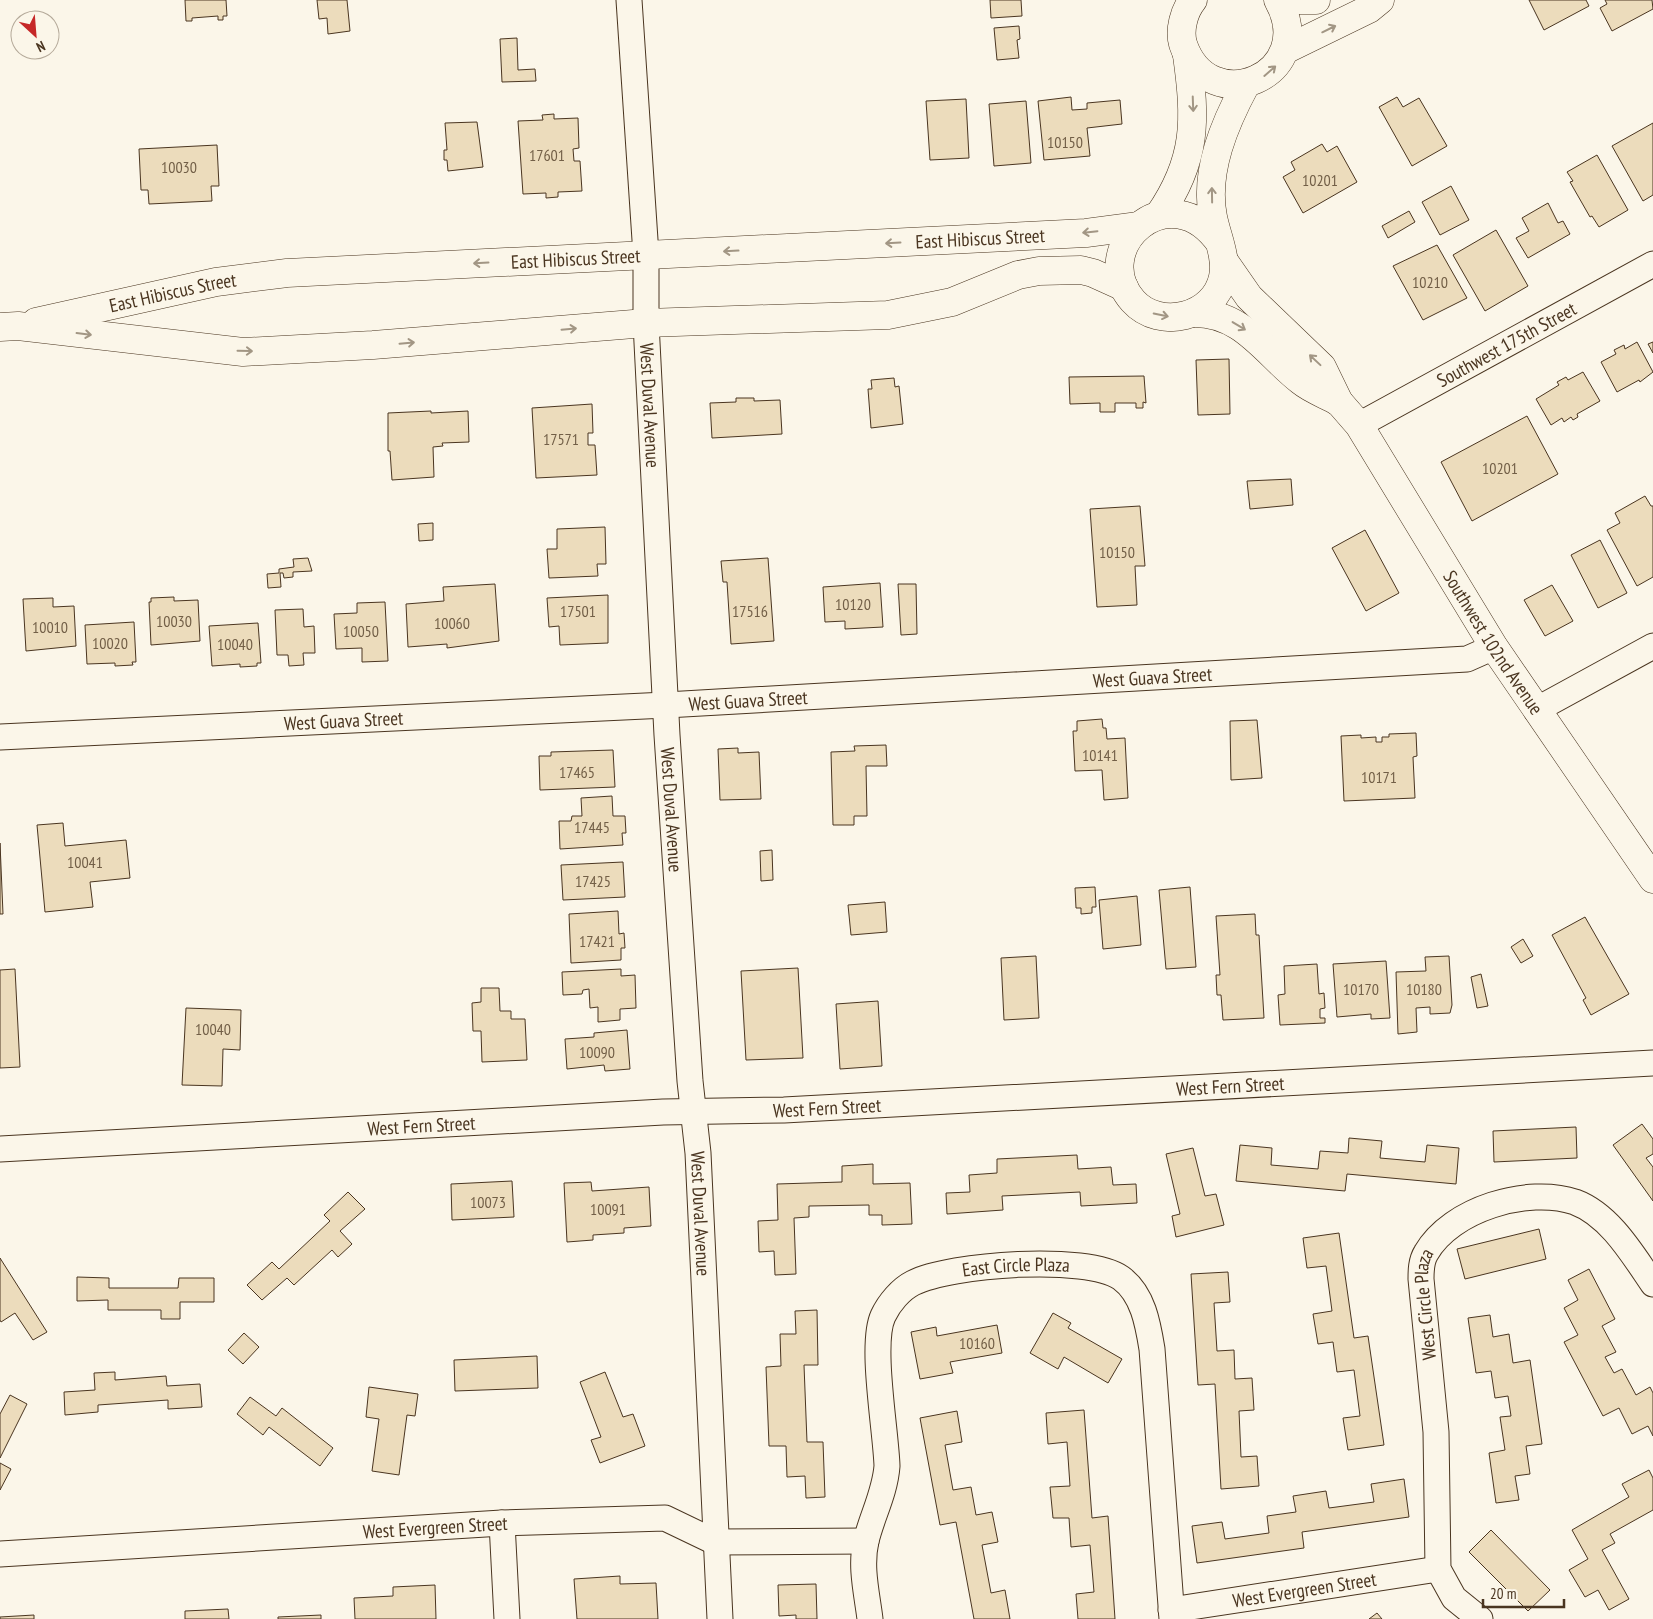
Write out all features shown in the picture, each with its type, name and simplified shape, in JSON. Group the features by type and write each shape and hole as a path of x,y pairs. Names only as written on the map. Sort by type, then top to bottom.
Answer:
{"street":[{"name":"West Duval Avenue","path":"629,0 646,255 646,323 666,705 698,1153 720,1619"},
{"path":"1187,55 1198,70 1212,80 1229,84 1246,84 1263,77 1277,65 1285,50 1289,33 1286,16 1278,0 1316,0"},
{"path":"1285,50 1369,9 1380,0"},
{"path":"1149,221 1177,213 1194,218 1209,229 1222,252 1223,277 1217,292 1207,304 1193,313 1177,318 1161,316 1146,311 1133,301 1124,287 1120,270 1122,252 1130,235 1149,221 1177,189 1192,136 1193,94 1187,55 1182,39 1183,21 1189,1"},
{"name":"Southwest 102nd Avenue","path":"1246,84 1226,123 1214,165 1211,190 1212,216 1222,252 1249,297 1322,367 1339,402 1359,425 1494,647 1653,879"},
{"name":"East Hibiscus Street","path":"9,326 216,282 287,273 1086,233 1149,221"},
{"name":"Southwest 175th Street","path":"1359,425 1653,264"},
{"name":"East Hibiscus Street","path":"9,326 243,352 373,346 646,323 888,315 952,302 1006,280 1038,271 1087,272 1124,287"},
{"name":"Southwest 102nd Avenue","path":"1193,313 1206,313 1237,324 1262,343 1302,382 1339,402"},
{"path":"1536,710 1653,646"},
{"name":"West Guava Street","path":"0,736 666,705 1467,659 1494,647"},
{"name":"West Fern Street","path":"0,1149 653,1112 694,1113 859,1106 1653,1063"},
{"name":"West Circle Plaza","path":"1480,1619 1454,1598 1438,1569 1436,1432 1421,1279 1423,1260 1430,1248 1448,1228 1490,1205 1542,1198 1559,1199 1575,1202 1590,1210 1606,1223 1624,1242 1653,1284"},
{"name":"East Circle Plaza","path":"870,1619 864,1575 866,1541 886,1480 887,1450 879,1338 884,1315 902,1290 912,1283 933,1276 967,1269 1057,1264 1094,1268 1110,1272 1129,1285 1140,1302 1149,1332 1172,1614"},
{"name":"West Evergreen Street","path":"0,1554 502,1523 665,1518 715,1542 866,1541"},
{"path":"502,1523 507,1619"},
{"name":"West Evergreen Street","path":"1172,1614 1438,1569"}],"building":[{"path":"185,0 226,0 227,16 223,16 223,20 218,20 218,16 192,18 192,21 186,21"},
{"path":"317,0 347,0 350,31 328,34 327,18 319,19"},
{"path":"990,0 1021,0 1022,16 991,18"},
{"path":"1529,0 1586,0 1589,6 1544,30"},
{"path":"1605,0 1652,0 1653,9 1612,31 1600,8 1607,4"},
{"path":"1019,26 1020,39 1017,40 1019,58 997,60 994,28"},
{"path":"517,38 518,70 535,69 536,81 502,82 500,39"},
{"path":"1071,97 1072,110 1087,109 1087,103 1120,100 1122,124 1087,128 1090,156 1044,160 1038,101"},
{"path":"1397,97 1403,107 1419,98 1447,146 1412,166 1379,107"},
{"path":"966,99 969,158 930,160 926,101"},
{"path":"1026,101 1031,163 994,166 989,104"},
{"path":"554,114 554,119 578,118 579,148 573,149 574,161 580,161 582,191 558,192 558,197 546,198 546,193 523,194 518,121 543,120 542,115"},
{"path":"477,122 483,167 448,171 447,160 444,160 444,150 447,150 445,123"},
{"path":"1653,123 1653,195 1643,201 1612,146"},
{"path":"1322,144 1327,152 1337,146 1357,182 1303,213 1283,177 1295,170 1291,162"},
{"path":"217,145 219,186 211,186 212,201 149,204 148,190 141,190 139,149"},
{"path":"1597,155 1628,210 1599,227 1592,216 1590,217 1570,182 1573,181 1567,172"},
{"path":"1451,186 1469,220 1440,235 1422,202"},
{"path":"1548,203 1558,223 1563,221 1570,234 1528,258 1516,238 1529,231 1522,218"},
{"path":"1409,211 1415,222 1388,238 1382,226"},
{"path":"1496,230 1528,286 1485,311 1453,255"},
{"path":"1437,245 1467,298 1423,320 1393,266"},
{"path":"1637,342 1653,372 1640,382 1639,380 1617,392 1601,362 1616,354 1614,350 1624,345 1625,349"},
{"path":"1653,342 1653,353 1648,344"},
{"path":"1229,359 1230,414 1198,415 1196,360"},
{"path":"1583,372 1600,401 1577,414 1578,417 1573,420 1571,417 1564,422 1562,418 1551,425 1536,399 1559,385 1557,382 1566,377 1568,380"},
{"path":"1144,376 1146,403 1143,402 1143,408 1136,408 1136,403 1115,403 1115,412 1100,412 1100,403 1070,404 1069,377"},
{"path":"894,378 895,387 899,386 903,424 871,428 868,389 872,389 871,380"},
{"path":"736,398 754,398 754,401 780,400 782,434 712,438 710,403 736,402"},
{"path":"592,404 593,433 588,433 588,445 595,445 597,475 536,478 532,408"},
{"path":"431,411 431,413 468,411 469,442 442,443 443,446 433,447 434,477 392,480 390,451 388,451 388,413"},
{"path":"1527,416 1558,474 1472,521 1441,462"},
{"path":"1291,479 1293,505 1250,509 1247,481"},
{"path":"1645,496 1651,506 1653,506 1653,577 1637,586 1607,530 1620,523 1615,513"},
{"path":"1140,506 1145,566 1135,566 1137,605 1097,607 1090,509"},
{"path":"433,523 433,540 419,541 418,524"},
{"path":"605,527 606,564 597,564 598,576 549,578 547,549 557,549 557,529"},
{"path":"1365,530 1399,593 1366,611 1332,548"},
{"path":"1600,540 1627,593 1598,608 1571,555"},
{"path":"308,558 312,571 293,572 293,577 284,578 283,573 280,573 281,587 268,588 267,574 279,573 279,569 294,567 293,559"},
{"path":"768,558 774,641 731,644 727,582 723,582 721,561"},
{"path":"880,583 883,627 845,629 845,621 825,622 823,587"},
{"path":"495,584 499,641 447,648 447,644 408,647 406,604 444,601 443,587"},
{"path":"898,584 916,584 917,634 901,635"},
{"path":"1552,585 1573,621 1545,636 1524,600"},
{"path":"608,595 608,643 560,645 559,626 549,627 547,598"},
{"path":"174,597 174,601 198,600 200,641 151,645 149,602 151,602 151,598"},
{"path":"53,598 53,607 74,606 76,646 26,651 23,599"},
{"path":"385,602 388,661 362,662 362,648 336,649 334,614 357,613 357,603"},
{"path":"303,609 304,627 314,626 315,653 303,653 304,665 289,666 288,655 277,655 275,610"},
{"path":"134,622 136,662 132,662 133,665 115,666 115,663 87,664 85,625"},
{"path":"258,623 261,663 257,663 257,666 240,667 240,664 212,666 209,626"},
{"path":"1102,719 1103,728 1106,728 1107,739 1125,738 1128,798 1104,800 1102,770 1075,771 1073,731 1077,731 1077,721"},
{"path":"1257,720 1262,778 1231,780 1230,721"},
{"path":"1416,733 1417,756 1413,757 1415,798 1344,801 1341,736 1361,735 1361,738 1376,737 1376,742 1382,742 1382,737 1389,737 1389,734"},
{"path":"886,745 887,766 866,766 867,816 854,816 854,825 833,825 831,752 855,751 854,746"},
{"path":"738,748 738,753 759,752 761,799 720,800 718,749"},
{"path":"613,750 615,787 540,790 539,756 551,756 551,752"},
{"path":"612,796 613,816 625,816 626,833 622,833 623,845 560,849 559,821 571,821 572,816 582,816 581,798"},
{"path":"63,823 65,846 126,840 130,878 90,882 93,907 45,912 37,825"},
{"path":"0,843 3,914 0,914"},
{"path":"772,850 773,880 761,881 760,851"},
{"path":"623,862 625,897 563,900 561,865"},
{"path":"1095,887 1096,907 1092,907 1092,913 1081,914 1081,908 1076,908 1075,888"},
{"path":"1190,887 1196,967 1166,969 1159,890"},
{"path":"1137,896 1141,945 1103,949 1099,900"},
{"path":"885,902 887,932 851,935 848,905"},
{"path":"618,911 619,934 624,933 625,948 621,948 621,960 571,963 569,914"},
{"path":"1255,914 1256,935 1259,935 1264,1018 1223,1020 1221,995 1217,995 1216,975 1220,975 1216,916"},
{"path":"1585,917 1629,994 1591,1015 1583,1000 1586,998 1552,935"},
{"path":"1523,939 1533,956 1521,963 1511,947"},
{"path":"1036,956 1039,1018 1004,1020 1001,958"},
{"path":"1449,956 1452,1005 1450,1013 1430,1014 1430,1007 1416,1008 1417,1032 1398,1034 1396,972 1426,971 1425,957"},
{"path":"1386,961 1390,1018 1371,1019 1371,1014 1337,1017 1333,964"},
{"path":"1317,964 1319,994 1324,993 1325,1008 1320,1009 1320,1018 1325,1018 1325,1023 1280,1025 1278,995 1285,994 1284,966"},
{"path":"798,968 803,1058 746,1060 741,971"},
{"path":"15,969 20,1067 0,1068 0,970"},
{"path":"621,969 621,976 635,975 636,1008 620,1009 620,1020 598,1022 598,1007 590,1008 589,989 583,990 582,994 563,995 562,972"},
{"path":"1481,974 1488,1006 1477,1008 1471,977"},
{"path":"481,988 499,988 500,1011 511,1011 511,1019 525,1019 527,1060 482,1062 481,1031 473,1031 472,1003 481,1002"},
{"path":"878,1001 882,1066 840,1069 836,1004"},
{"path":"186,1008 241,1010 240,1050 223,1049 222,1086 182,1085"},
{"path":"627,1030 630,1069 605,1071 604,1065 567,1069 565,1039 594,1037 594,1033"},
{"path":"1642,1124 1653,1139 1653,1154 1646,1158 1653,1167 1653,1201 1613,1145"},
{"path":"1576,1127 1577,1158 1494,1162 1493,1131"},
{"path":"1349,1138 1382,1141 1380,1158 1425,1162 1427,1145 1459,1148 1456,1184 1347,1174 1345,1191 1236,1181 1240,1145 1272,1148 1271,1165 1318,1169 1320,1151 1348,1153"},
{"path":"1193,1148 1205,1196 1216,1194 1224,1225 1176,1237 1172,1216 1180,1214 1166,1154"},
{"path":"1077,1155 1078,1169 1111,1167 1113,1185 1136,1184 1137,1203 1081,1206 1080,1192 1002,1196 1003,1210 947,1214 946,1193 970,1192 969,1175 997,1173 997,1159"},
{"path":"873,1164 873,1184 910,1183 912,1224 882,1225 882,1215 869,1215 869,1205 809,1206 809,1217 794,1218 796,1274 775,1275 774,1251 759,1252 758,1221 778,1220 777,1184 842,1182 842,1166"},
{"path":"512,1181 514,1217 452,1220 451,1184"},
{"path":"591,1182 592,1191 649,1187 651,1226 624,1228 624,1233 593,1235 593,1240 567,1242 564,1183"},
{"path":"348,1192 365,1209 340,1231 352,1244 338,1257 332,1250 294,1285 287,1278 262,1300 247,1285 272,1262 279,1269 330,1221 324,1215"},
{"path":"1539,1229 1546,1259 1465,1279 1457,1249"},
{"path":"1339,1233 1354,1338 1368,1336 1384,1445 1348,1450 1343,1418 1360,1416 1354,1370 1337,1372 1333,1342 1318,1344 1313,1314 1332,1311 1326,1266 1307,1268 1303,1238"},
{"path":"0,1258 47,1332 33,1340 15,1313 1,1322 0,1320"},
{"path":"1589,1269 1615,1319 1602,1326 1616,1352 1605,1357 1614,1373 1622,1369 1636,1395 1650,1387 1653,1393 1653,1436 1648,1426 1632,1434 1619,1408 1603,1416 1564,1342 1578,1335 1564,1308 1578,1300 1568,1280"},
{"path":"1228,1272 1230,1302 1214,1303 1217,1351 1234,1350 1235,1379 1252,1378 1254,1410 1239,1411 1241,1457 1257,1456 1259,1486 1221,1489 1215,1384 1198,1385 1191,1274"},
{"path":"77,1277 109,1278 109,1288 178,1288 179,1278 214,1278 214,1302 180,1302 180,1319 161,1319 161,1310 108,1310 108,1300 77,1301"},
{"path":"817,1310 818,1365 804,1365 807,1442 823,1442 825,1497 806,1498 805,1476 787,1477 786,1446 769,1446 766,1367 781,1366 780,1334 796,1334 795,1311"},
{"path":"1053,1313 1071,1323 1068,1328 1122,1359 1108,1383 1064,1357 1058,1369 1030,1353"},
{"path":"1490,1315 1493,1337 1509,1334 1513,1363 1530,1360 1542,1444 1526,1446 1530,1474 1515,1476 1519,1500 1496,1503 1489,1453 1505,1450 1500,1417 1511,1416 1508,1396 1495,1398 1491,1371 1476,1373 1468,1318"},
{"path":"997,1325 1002,1353 950,1362 953,1373 920,1379 911,1332 936,1327 937,1336"},
{"path":"244,1333 259,1347 243,1364 228,1350"},
{"path":"537,1356 538,1388 455,1391 454,1360"},
{"path":"115,1372 115,1380 166,1376 167,1386 200,1384 202,1407 168,1409 168,1400 98,1405 98,1412 65,1415 64,1392 95,1390 94,1373"},
{"path":"605,1372 623,1417 633,1414 645,1446 600,1463 591,1440 601,1437 580,1382"},
{"path":"369,1387 418,1394 415,1416 407,1415 399,1475 372,1471 379,1419 366,1417"},
{"path":"10,1395 27,1404 0,1458 0,1414"},
{"path":"250,1397 276,1416 282,1408 333,1448 320,1466 269,1427 263,1435 237,1414"},
{"path":"1084,1410 1092,1518 1108,1516 1115,1619 1078,1619 1076,1594 1094,1592 1090,1545 1071,1547 1069,1518 1053,1518 1050,1487 1070,1486 1067,1442 1048,1444 1046,1413"},
{"path":"957,1411 962,1442 945,1445 953,1490 971,1487 976,1515 992,1512 998,1542 982,1545 991,1593 1005,1590 1010,1619 974,1619 956,1522 940,1525 920,1418"},
{"path":"0,1463 11,1469 0,1490"},
{"path":"1649,1470 1653,1478 1653,1510 1610,1534 1615,1543 1602,1550 1629,1599 1609,1610 1598,1590 1585,1597 1569,1570 1588,1559 1572,1530 1629,1497 1622,1484"},
{"path":"1404,1479 1409,1517 1302,1532 1304,1548 1197,1563 1192,1526 1222,1522 1225,1539 1269,1533 1267,1516 1296,1512 1293,1496 1326,1491 1329,1508 1374,1502 1371,1484"},
{"path":"1491,1530 1550,1590 1528,1611 1469,1552"},
{"path":"620,1576 620,1584 656,1583 658,1619 577,1619 574,1579"},
{"path":"816,1584 817,1619 796,1619 796,1615 779,1616 778,1585"},
{"path":"435,1585 436,1619 355,1619 354,1598 393,1596 393,1587"},
{"path":"228,1609 229,1619 185,1619 185,1611"},
{"path":"1377,1613 1382,1619 1369,1619"},
{"path":"34,1615 34,1619 0,1619 0,1617"},
{"path":"321,1615 321,1619 278,1619 278,1617"}]}
